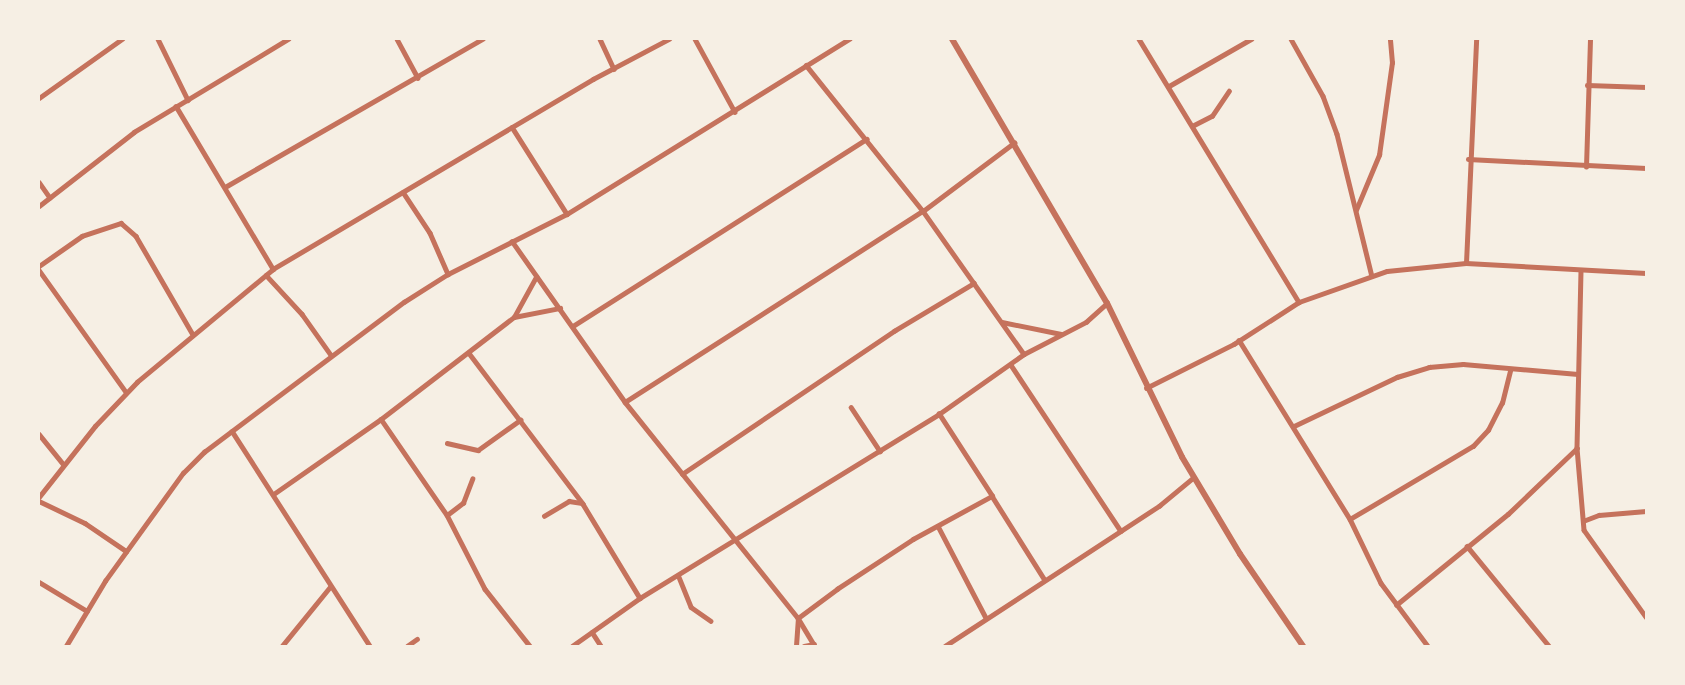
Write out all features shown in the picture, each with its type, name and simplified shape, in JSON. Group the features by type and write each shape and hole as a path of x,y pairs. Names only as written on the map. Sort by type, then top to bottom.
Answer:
{"street":[{"path":"39,98 122,39"},
{"path":"158,39 188,100"},
{"path":"275,39 279,45"},
{"path":"39,206 126,139 176,106 288,39"},
{"path":"397,39 418,78"},
{"path":"225,187 418,78 482,39"},
{"path":"600,39 614,69"},
{"path":"39,496 63,464 126,392 192,333 273,269 512,126 669,39"},
{"path":"695,39 735,112"},
{"path":"66,646 126,551 183,473 232,431 331,355 448,274 567,213 735,112 849,39"},
{"path":"952,39 1014,143 1047,206 1107,303 1146,388 1194,477 1303,646"},
{"path":"1139,39 1299,302"},
{"path":"1169,86 1251,39"},
{"path":"1291,39 1323,96 1337,134 1372,276"},
{"path":"1355,211 1381,146 1392,63 1390,39"},
{"path":"1466,263 1468,159 1476,39"},
{"path":"1586,167 1590,39"},
{"path":"806,65 923,211 1024,354"},
{"path":"1587,85 1646,87"},
{"path":"1192,126 1212,116 1229,91"},
{"path":"176,106 273,269"},
{"path":"512,126 567,213"},
{"path":"573,326 866,139"},
{"path":"625,402 923,211 1014,143"},
{"path":"1468,159 1586,167 1646,168"},
{"path":"39,182 50,198"},
{"path":"404,192 430,233 448,274"},
{"path":"126,392 39,268 82,236 121,223 136,236 192,333"},
{"path":"512,241 625,402 733,540 798,618 815,645 804,646"},
{"path":"1146,388 1239,340 1299,302 1372,276 1466,263 1646,273"},
{"path":"1581,271 1577,448 1583,521 1587,537 1646,617"},
{"path":"266,275 302,314 331,355"},
{"path":"275,493 381,419 514,317 536,277"},
{"path":"682,474 894,331 974,283"},
{"path":"572,646 640,598 679,577 733,540 939,414 1024,354 1086,322 1107,303"},
{"path":"514,317 560,308"},
{"path":"1002,322 1061,334"},
{"path":"1239,340 1350,519 1396,605 1428,646"},
{"path":"469,353 583,504 640,598"},
{"path":"1294,426 1398,377 1429,367 1463,364 1510,370 1578,374"},
{"path":"1011,365 1121,531"},
{"path":"1350,519 1473,446 1488,430 1497,412 1510,370"},
{"path":"851,407 879,451"},
{"path":"939,414 1045,580"},
{"path":"381,419 447,515 485,589 530,646"},
{"path":"447,442 478,450 519,420"},
{"path":"232,431 275,493 330,587 370,646"},
{"path":"39,434 63,464"},
{"path":"1396,605 1527,497 1577,448"},
{"path":"945,646 1121,531 1194,477"},
{"path":"447,515 463,503 472,479"},
{"path":"796,646 798,618 855,576 992,496"},
{"path":"39,501 85,523 126,551"},
{"path":"544,516 569,501 583,504"},
{"path":"1583,521 1599,515 1646,511"},
{"path":"938,526 986,618"},
{"path":"1467,546 1549,646"},
{"path":"679,577 691,607 711,621"},
{"path":"39,582 87,611"},
{"path":"282,646 330,587"},
{"path":"592,632 601,646"},
{"path":"407,646 417,639"}]}
